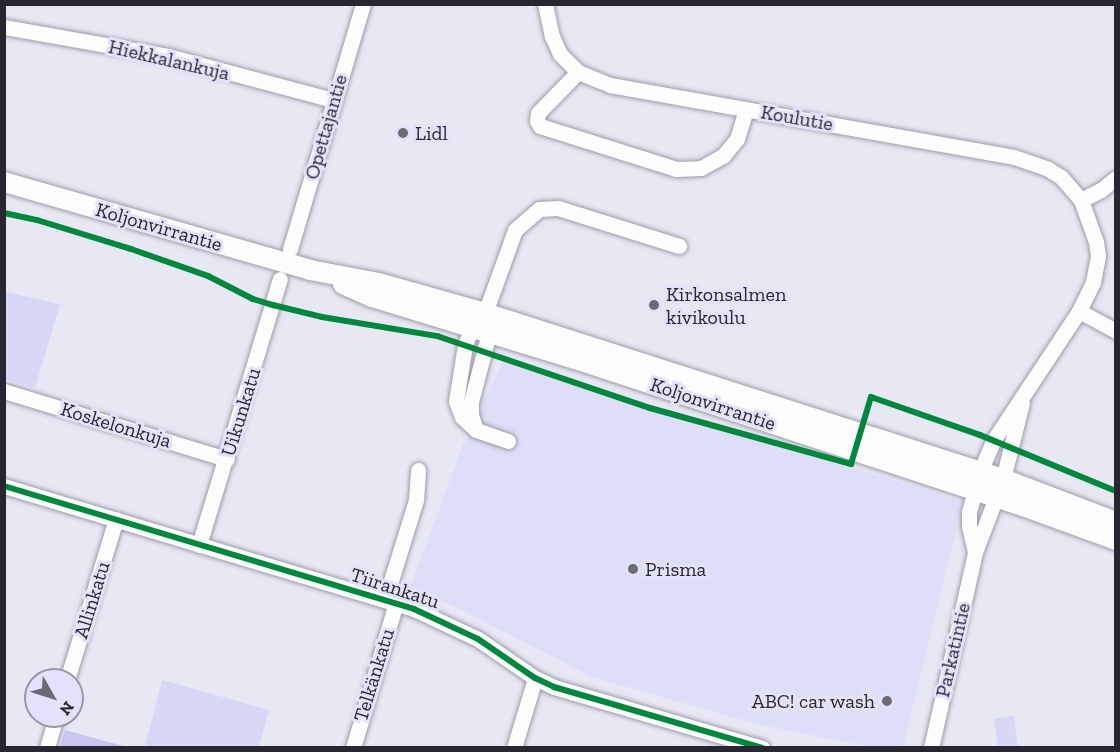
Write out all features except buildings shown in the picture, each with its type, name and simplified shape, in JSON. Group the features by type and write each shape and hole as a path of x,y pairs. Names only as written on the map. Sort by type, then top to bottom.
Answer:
{"main road":[{"name":"Koljonvirrantie","path":"6,183 310,270 379,283 485,313 977,481"},
{"name":"Koljonvirrantie","path":"310,270 372,297 480,331 1116,522"},
{"name":"Koljonvirrantie","path":"1000,488 1116,540"}],"street":[{"name":"Opettajantie","path":"290,249 363,4"},
{"name":"Koulutie","path":"546,4 555,45 578,72 610,85 1014,157 1048,169 1061,177 1081,200 1094,230 1098,256 1093,282 1079,311"},
{"name":"Hiekkalankuja","path":"4,27 168,56 333,100"},
{"path":"578,72 538,113 537,121 540,126 676,169 701,168 723,156 737,139 746,110"},
{"path":"1081,200 1101,190 1116,178"},
{"path":"476,430 471,415 471,402 480,331 515,230 539,209 558,208 679,246"},
{"name":"Uikunkatu","path":"199,545 280,279"},
{"path":"1079,311 1116,331"},
{"name":"Parkatintie","path":"975,552 969,526 977,481 993,441 1027,386 1079,311"},
{"path":"480,331 465,345 456,401 462,417 476,430 508,441"},
{"name":"Parkatintie","path":"931,747 975,552 1000,488 1027,386"},
{"name":"Koskelonkuja","path":"4,391 226,459"},
{"name":"Telkänkatu","path":"353,747 416,500 418,470"},
{"name":"Tiirankatu","path":"4,486 435,617 478,639 535,678 571,693 762,747"},
{"name":"Allinkatu","path":"71,668 116,519"},
{"path":"514,747 535,678"},
{"path":"47,747 53,728"}],"shaded area":[{"path":"5,292 60,304 35,388 5,379"},
{"path":"503,362 525,365 963,502 903,747 870,747 756,724 592,677 456,607 410,588 464,442"},
{"path":"162,680 269,710 259,747 145,747"},
{"path":"1014,716 1018,747 998,748 994,718"},
{"path":"65,730 127,747 60,747"}],"cycle path":[{"path":"4,213 37,220 131,249 208,276 253,299 273,305 322,317 437,336 650,408 851,464 871,397 980,435 1116,491"},
{"path":"4,486 414,609 478,639 535,678 554,687 762,748"}],"place":[{"name":"Lidl","path":"403,133"},
{"name":"Kirkonsalmen kivikoulu","path":"654,305"},
{"name":"Prisma","path":"633,569"},
{"name":"ABC! car wash","path":"887,701"}]}
